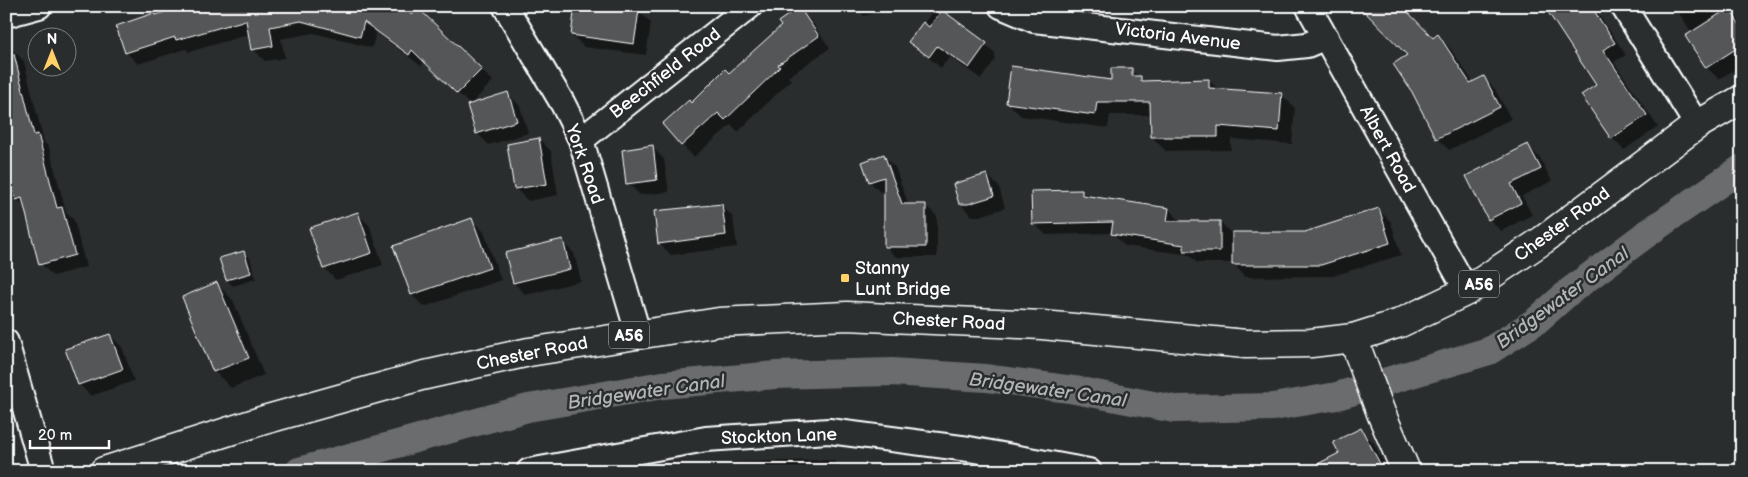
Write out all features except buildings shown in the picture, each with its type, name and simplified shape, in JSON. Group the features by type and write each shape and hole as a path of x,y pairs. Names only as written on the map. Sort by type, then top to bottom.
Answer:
{"main road":[{"name":"Chester Road","path":"104,471 264,420 421,376 528,352 638,333 729,321 847,316 1042,325 1246,344 1312,343 1353,338 1400,323 1467,292 1543,240 1697,125 1742,99"},
{"path":"1353,338 1381,413 1406,471"}],"street":[{"path":"6,15 39,6"},
{"name":"York Road","path":"505,6 563,104 581,140 638,333"},
{"name":"Beechfield Road","path":"581,140 750,6"},
{"name":"Victoria Avenue","path":"1002,6 1034,20 1278,48 1307,45 1326,36"},
{"name":"Albert Road","path":"1308,6 1467,292"},
{"path":"1623,6 1697,125"},
{"path":"6,342 43,471"},
{"name":"Stockton Lane","path":"529,471 706,439 829,431 968,449 1089,471"}],"green space":[{"path":"972,453 1035,471 974,471 970,462"}],"waterway":[{"name":"Bridgewater Canal","path":"299,471 528,408 663,385 775,375 892,372 986,378 1075,390 1174,409 1273,407 1337,396 1489,351 1536,321 1570,291 1649,232 1742,168"}],"place":[{"name":"Stanny Lunt Bridge","path":"845,278"}]}
